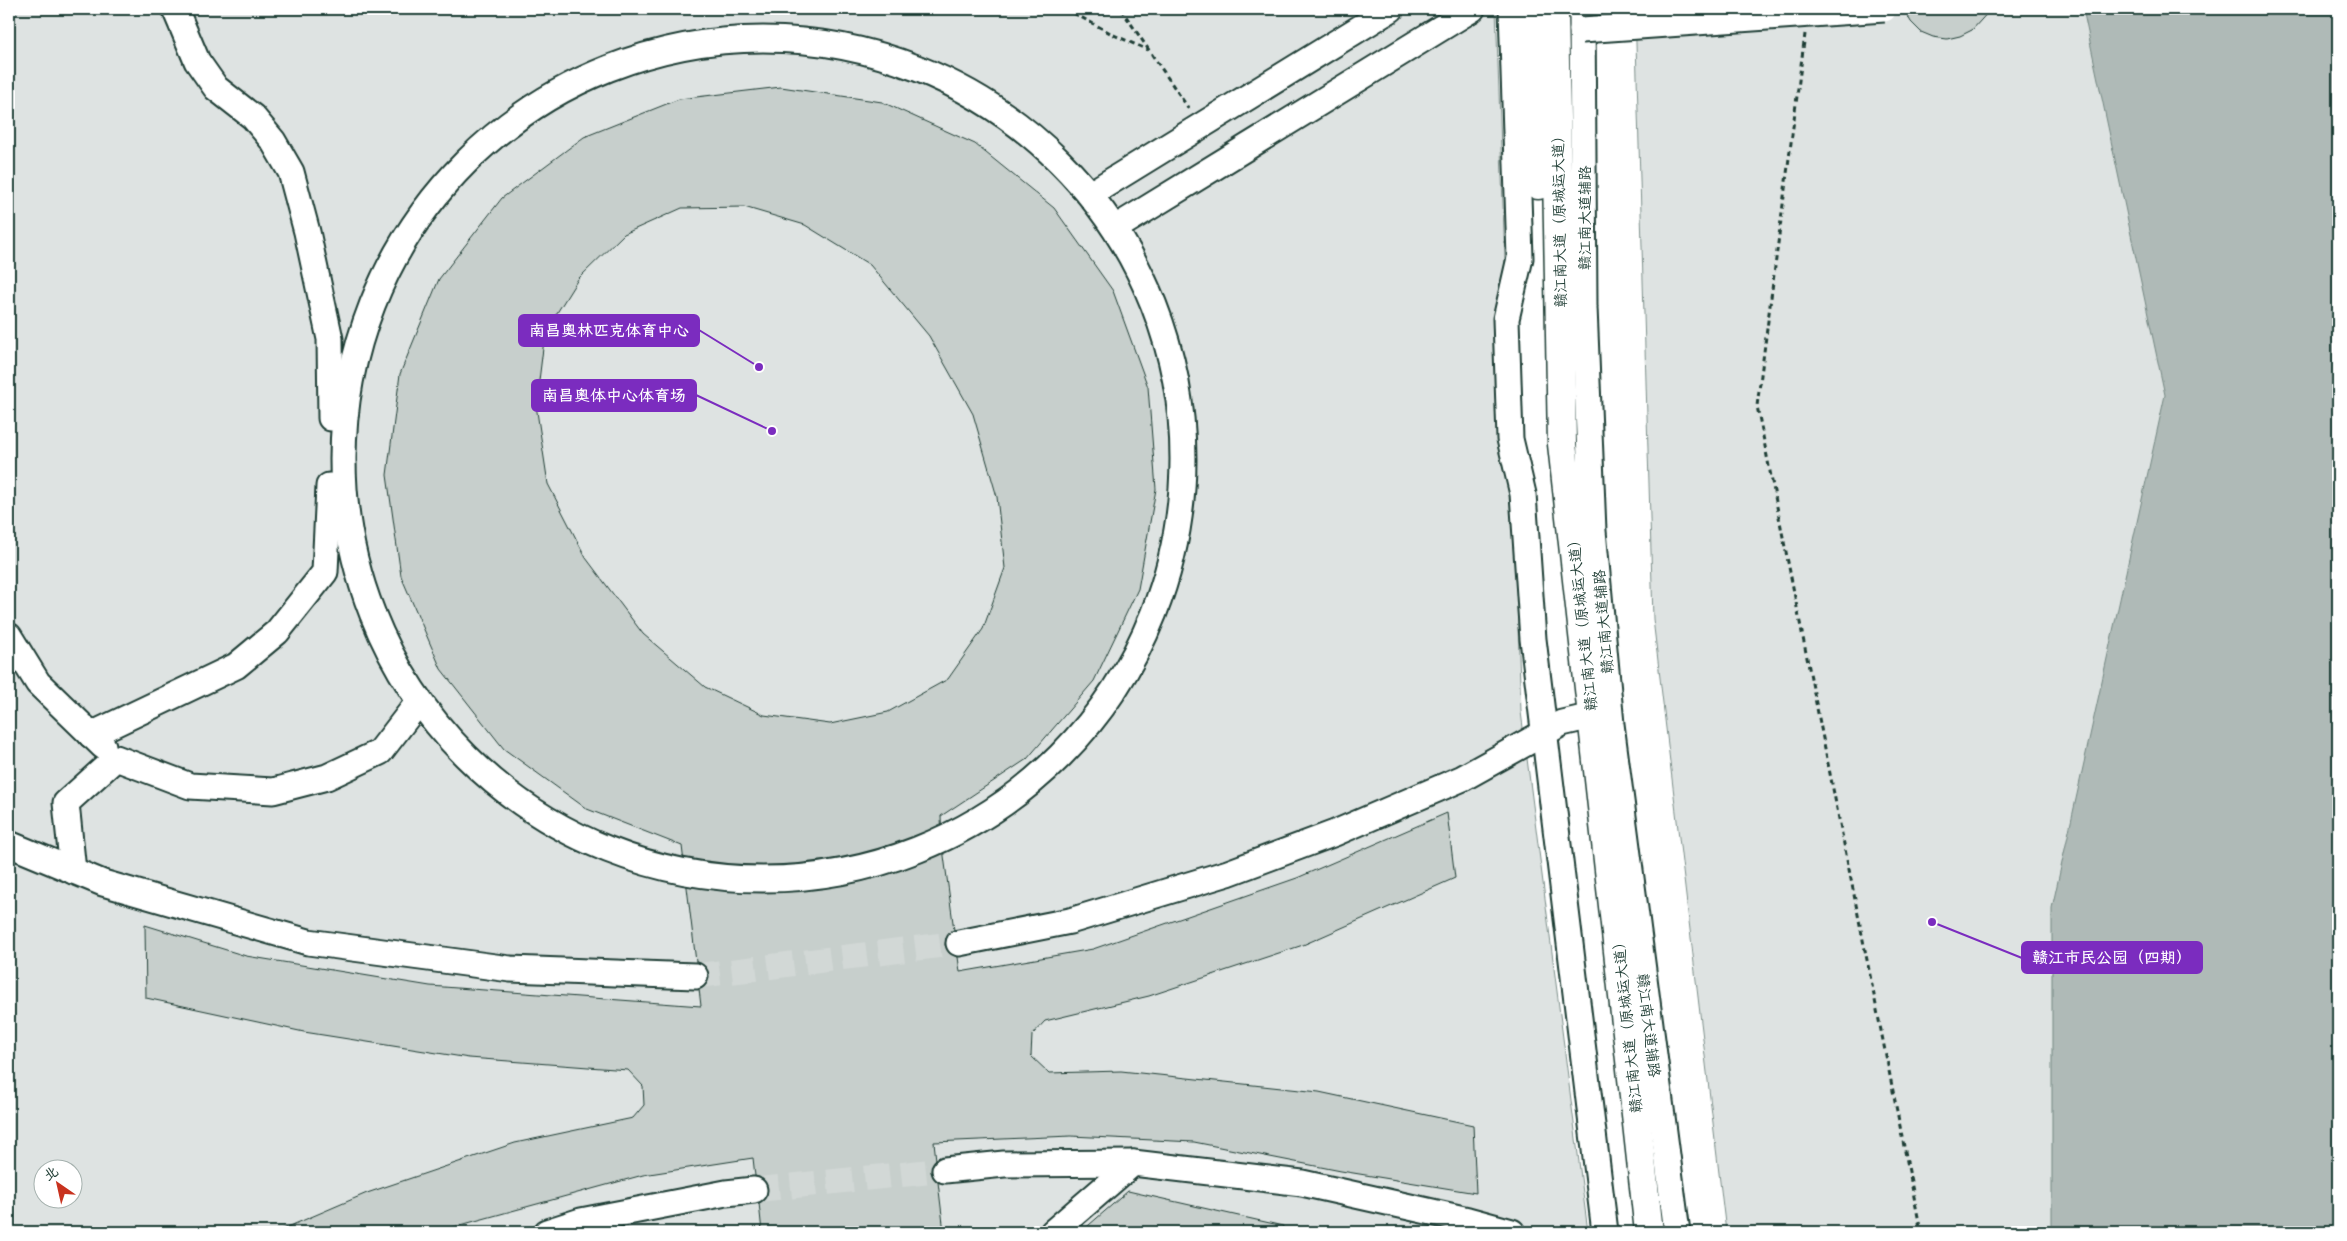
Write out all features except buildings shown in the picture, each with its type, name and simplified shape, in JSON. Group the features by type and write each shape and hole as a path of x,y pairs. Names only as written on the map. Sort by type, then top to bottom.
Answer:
{"main road":[{"name":"赣江南大道（原城运大道）","path":"1534,9 1544,437 1583,718 1649,1232"},
{"name":"赣江南大道（原城运大道）","path":"1554,9 1562,444 1583,718 1630,1232"}],"street":[{"path":"91,735 236,666 277,632 325,572 331,445 330,339 307,232 291,172 273,141 253,117 216,88 197,60 175,9"},
{"path":"1092,193 1391,9"},
{"path":"1117,227 1472,9"},
{"path":"1512,9 1520,258 1506,319 1510,439 1524,494 1533,639 1605,1232"},
{"path":"1582,20 1884,9"},
{"name":"赣江南大道辅路","path":"1582,20 1584,307 1594,531 1611,724 1676,1232"},
{"path":"815,40 920,67 1014,119 1092,193 1117,227 1158,307 1181,394 1184,484 1169,573 1135,657 1125,672 1084,732 1019,794 942,841 815,878 684,874 581,841 564,831 490,783 416,704 366,608 346,522 342,503 345,395 375,292 431,199 508,124 602,70 707,42 815,40"},
{"path":"9,636 38,682 116,758 190,786 273,791 327,777 380,752 416,704"},
{"path":"959,942 1070,921 1228,873 1335,833 1463,778 1562,723 1583,718"},
{"path":"73,871 66,803 116,758"},
{"path":"9,844 103,883 308,942 510,969 695,976"},
{"path":"1054,1232 1133,1163"},
{"path":"945,1170 1004,1164 1133,1163 1302,1183 1461,1226 1512,1232"},
{"path":"547,1232 581,1221 726,1193 754,1190"},
{"path":"607,1216 627,1232"}],"path":[{"path":"1066,9 1114,35 1149,51"},
{"path":"1121,9 1201,126"},
{"path":"1806,28 1757,406 1922,1232"}],"shaded area":[{"path":"19,9 1496,9 1521,712 1588,1232 9,1232 9,22"},
{"path":"1635,9 2210,9 2159,1232 1726,1232 1653,619"},
{"path":"2083,9 2338,9 2338,1232 2052,1232 2052,908 2165,395"}],"tunnel":[{"path":"695,976 959,943"},
{"path":"754,1190 945,1170"}],"place":[{"name":"南昌奥林匹克体育中心","path":"759,367"},
{"name":"南昌奥体中心体育场","path":"772,431"},
{"name":"赣江市民公园（四期）","path":"1932,922"}]}
